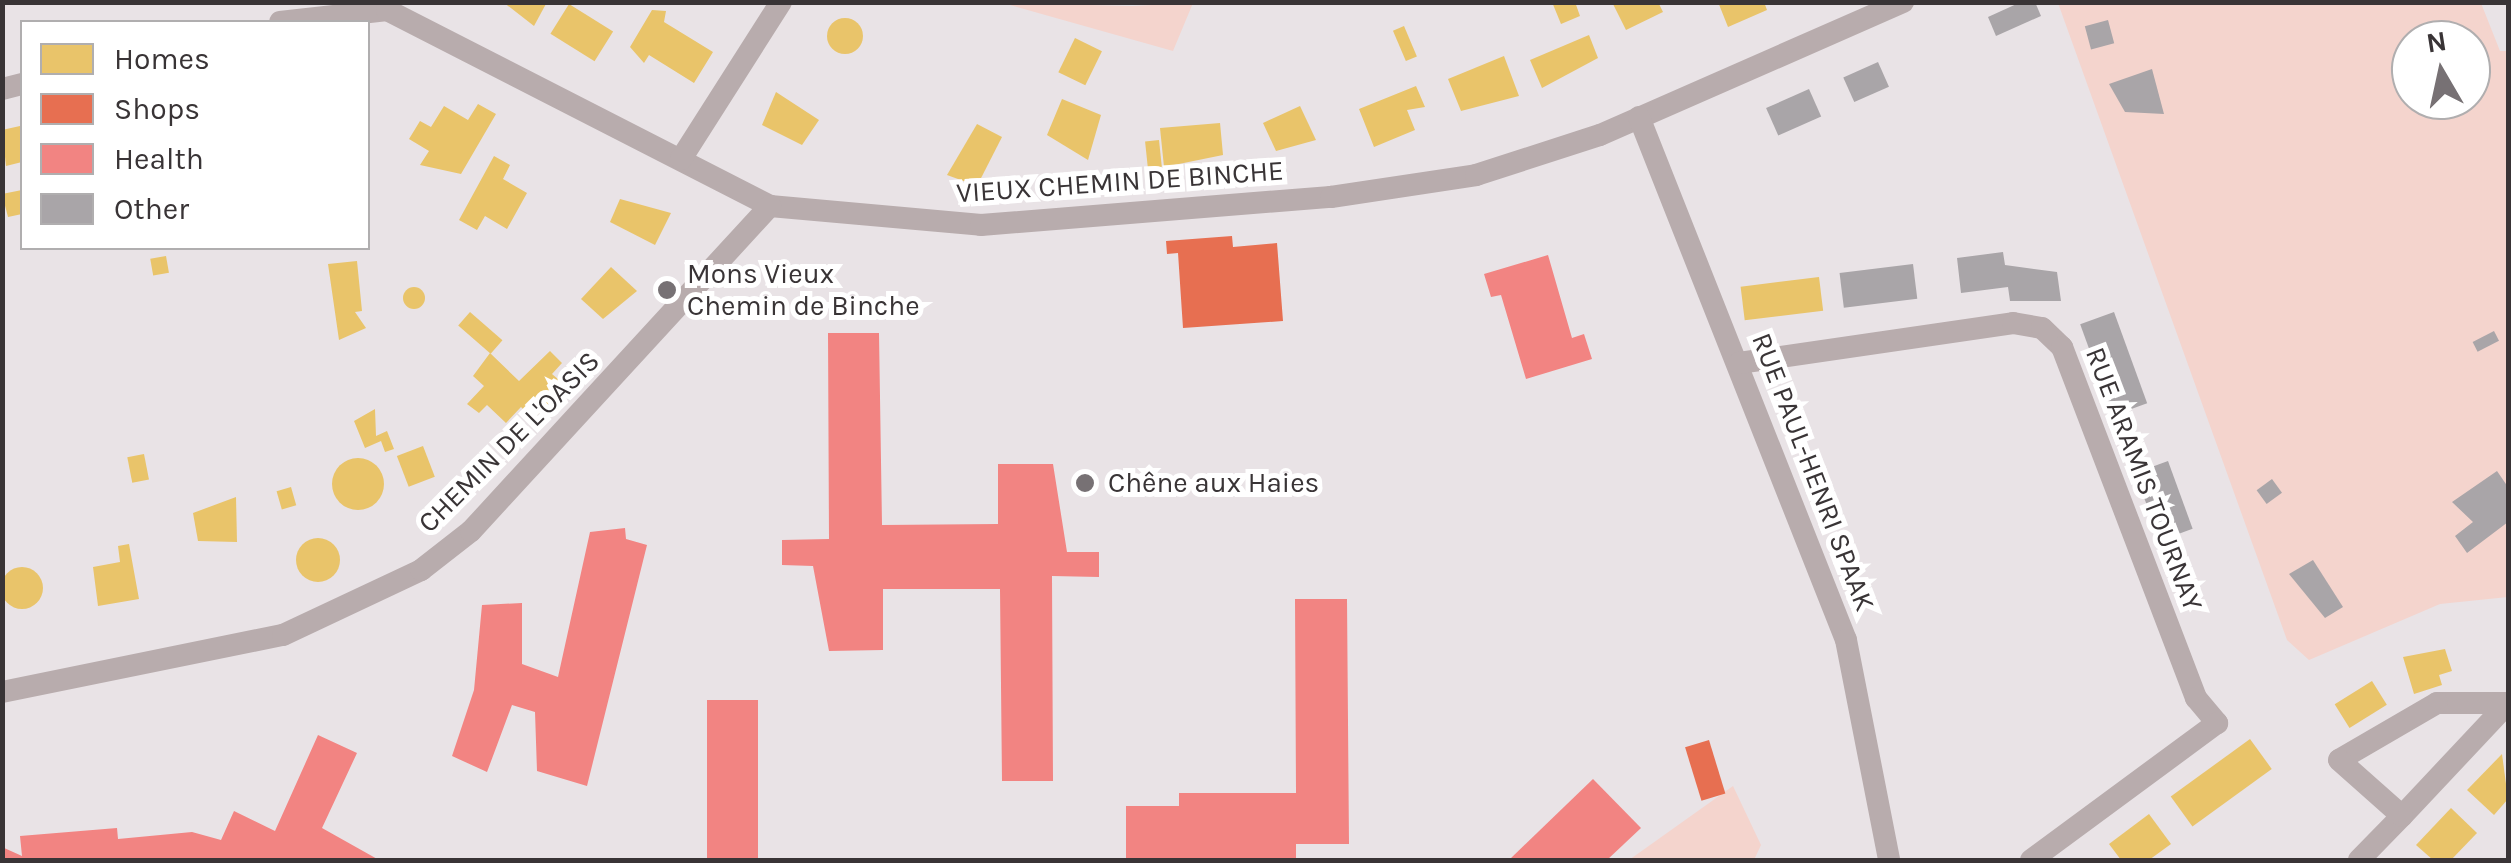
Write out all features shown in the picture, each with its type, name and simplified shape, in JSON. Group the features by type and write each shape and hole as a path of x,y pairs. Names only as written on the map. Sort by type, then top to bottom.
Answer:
{"street":[{"path":"681,159 781,2"},
{"name":"VIEUX CHEMIN DE BINCHE","path":"359,5 411,18 770,206 981,224 1332,197 1476,175 1639,117 1903,2"},
{"path":"291,14 359,5"},
{"name":"RUE PAUL-HENRI SPAAK","path":"1639,117 1846,640 1889,860"},
{"name":"CHEMIN DE L'OASIS","path":"2,692 283,635 422,570 472,531 770,206"},
{"name":"RUE ARAMIS TOURNAY","path":"1739,363 2014,322 2042,328 2062,347 2196,698 2217,723 2031,860"},
{"path":"2359,860 2402,816 2508,703 2437,703 2339,760 2402,816"}],"shaded area":[{"path":"1003,3 1132,6 1193,3 1173,51"},
{"path":"2058,3 2481,3 2488,20 2391,20 2391,120 2491,120 2491,28 2500,51 2508,51 2508,597 2440,604 2309,660 2287,640"},
{"path":"1733,786 1761,845 1754,860 1629,860"}],"building: Homes":[{"path":"503,2 547,2 534,26"},
{"path":"1552,2 1575,2 1580,16 1561,24"},
{"path":"1612,2 1658,2 1663,12 1626,30"},
{"path":"1718,2 1764,2 1767,10 1728,27"},
{"path":"569,4 613,32 595,61 550,34"},
{"path":"652,10 666,11 664,22 713,52 694,83 649,55 644,63 630,47"},
{"path":"845,18 858,23 863,36 858,49 845,54 832,49 827,36 832,23"},
{"path":"1404,26 1417,56 1406,61 1393,31"},
{"path":"1589,35 1598,58 1542,88 1530,60"},
{"path":"1075,38 1102,51 1085,85 1058,72"},
{"path":"1504,56 1519,96 1461,111 1448,79"},
{"path":"1416,86 1425,107 1407,110 1415,130 1374,147 1359,109"},
{"path":"776,92 819,120 802,145 762,125"},
{"path":"1062,99 1101,115 1088,160 1047,135"},
{"path":"478,104 496,114 461,174 420,165 429,151 409,139 420,121 431,127 444,106 468,120"},
{"path":"1300,106 1316,140 1276,151 1263,123"},
{"path":"1220,123 1223,155 1164,167 1160,128"},
{"path":"977,124 1002,137 977,186 947,175"},
{"path":"20,126 20,162 6,166 2,130"},
{"path":"1159,140 1162,167 1148,168 1145,141"},
{"path":"494,156 510,165 503,179 527,193 507,229 485,216 477,230 459,220"},
{"path":"20,190 20,214 8,217 2,194"},
{"path":"620,199 671,213 655,245 610,222"},
{"path":"166,256 169,273 153,276 150,259"},
{"path":"357,261 362,311 355,312 366,328 339,340 328,264"},
{"path":"611,267 637,291 603,319 581,299"},
{"path":"1819,277 1823,311 1745,320 1741,287"},
{"path":"414,287 422,290 422,306 414,309 406,306 403,298 406,290"},
{"path":"470,312 502,340 491,354 458,326"},
{"path":"550,351 562,363 552,374 566,386 533,419 521,407 506,423 487,405 479,413 467,404 484,386 473,376 490,353 519,381"},
{"path":"375,409 376,436 387,431 394,449 385,452 381,441 365,448 354,421"},
{"path":"423,446 435,477 409,487 397,456"},
{"path":"144,454 149,480 132,483 127,457"},
{"path":"358,458 376,466 384,484 376,502 358,510 340,502 332,484 340,466"},
{"path":"291,487 296,505 282,509 277,491"},
{"path":"236,497 237,542 198,541 193,513"},
{"path":"318,538 334,544 340,560 334,576 318,582 302,576 296,560 302,544"},
{"path":"129,544 139,599 98,606 93,567 120,562 118,546"},
{"path":"22,567 37,573 43,588 37,603 22,609 7,603 1,588 7,573"},
{"path":"2445,649 2452,671 2439,675 2442,685 2414,694 2403,657"},
{"path":"2372,681 2387,705 2350,728 2335,704"},
{"path":"2250,739 2272,769 2192,827 2171,797"},
{"path":"2502,754 2508,799 2494,815 2467,790"},
{"path":"2451,808 2477,833 2451,860 2433,860 2416,845"},
{"path":"2149,814 2171,844 2149,860 2121,860 2109,844"}],"building: Shops":[{"path":"1232,236 1233,247 1277,243 1283,321 1183,328 1178,253 1167,254 1166,241"},
{"path":"1709,740 1725,794 1701,801 1685,747"}],"building: Health":[{"path":"1548,255 1572,338 1584,334 1592,359 1526,379 1501,295 1491,297 1484,274"},
{"path":"828,333 879,333 882,525 998,524 998,464 1053,464 1067,552 1099,552 1099,577 1052,576 1053,781 1002,781 1000,589 883,589 883,650 829,651 813,566 782,565 782,540 829,539"},
{"path":"625,528 626,539 647,545 587,786 537,771 535,712 512,705 487,772 452,756 474,690 482,605 522,603 522,664 558,677 590,532"},
{"path":"1295,599 1347,599 1349,844 1296,844 1296,858 1126,860 1126,806 1179,806 1179,793 1296,793"},
{"path":"707,700 758,700 758,860 707,860"},
{"path":"318,735 357,753 322,828 379,860 2,860 2,847 22,856 20,836 117,828 118,839 192,832 221,840 234,811 275,831"},
{"path":"1593,779 1641,828 1607,860 1509,860"}],"building: Other":[{"path":"2021,2 2035,2 2041,16 1996,36 1988,17"},
{"path":"2108,20 2114,43 2091,49 2085,26"},
{"path":"1878,62 1889,87 1854,102 1843,77"},
{"path":"2152,69 2164,114 2125,112 2109,84"},
{"path":"1809,89 1821,116 1778,136 1766,108"},
{"path":"2003,252 2005,265 2057,272 2061,301 2010,301 2008,287 1961,293 1957,258"},
{"path":"1913,264 1917,299 1844,308 1840,273"},
{"path":"2114,312 2147,403 2113,415 2080,324"},
{"path":"2494,331 2499,341 2478,352 2473,342"},
{"path":"2168,461 2193,529 2160,541 2135,473"},
{"path":"2497,471 2508,487 2508,522 2467,553 2455,536 2473,522 2452,502"},
{"path":"2272,479 2282,493 2267,504 2257,490"},
{"path":"2313,560 2343,607 2325,618 2289,574"}],"place":[{"name":"Mons Vieux Chemin de Binche","path":"667,290"},
{"name":"Chêne aux Haies","path":"1085,483"}]}
